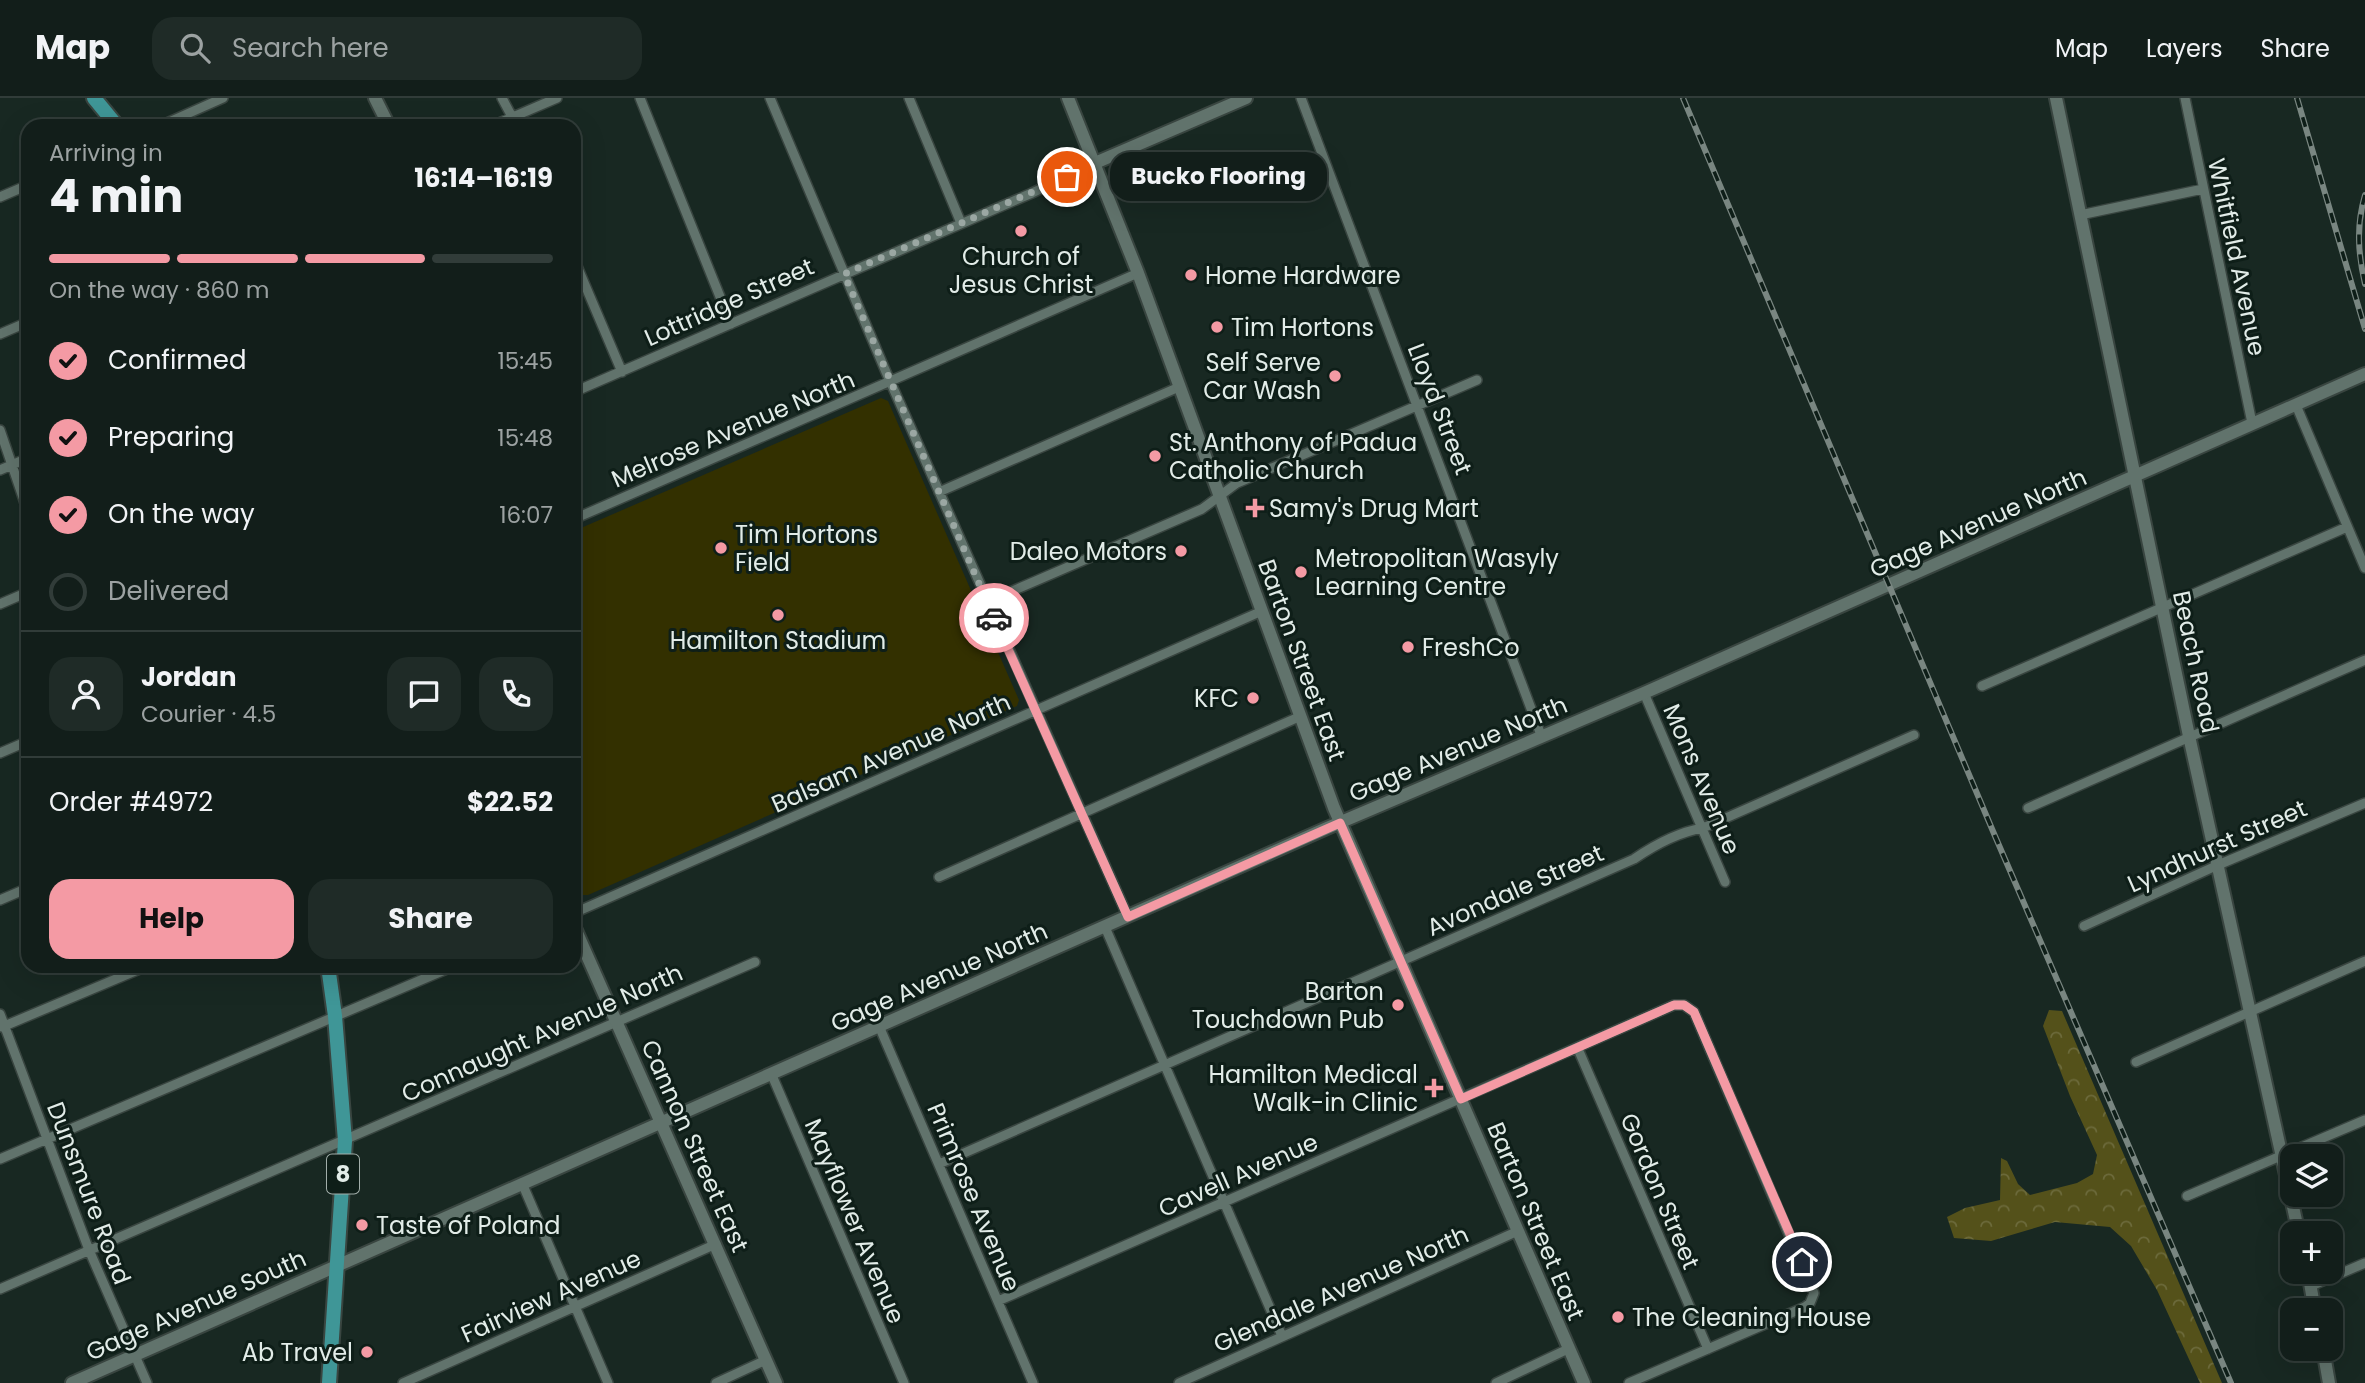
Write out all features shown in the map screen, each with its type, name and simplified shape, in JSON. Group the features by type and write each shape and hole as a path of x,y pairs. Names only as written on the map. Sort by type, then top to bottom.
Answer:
{"main road":[{"path":"94,98 111,119"},
{"path":"375,98 386,119"},
{"name":"Barton Street East","path":"1068,98 1138,273 1340,823 1584,1383"},
{"name":"Beach Road","path":"2056,98 2137,475 2189,736 2280,1147"},
{"name":"Lottridge Street","path":"1095,163 1239,99"},
{"name":"Gage Avenue North","path":"337,1265 2365,374"},
{"name":"Cannon Street East","path":"581,942 776,1383"},
{"name":"8","path":"329,973 345,1141 329,1383"},
{"name":"Gage Avenue South","path":"72,1383 337,1265"},
{"path":"2311,1286 2313,1298"},
{"path":"2325,1361 2329,1383"}],"street":[{"path":"176,119 223,98"},
{"path":"502,98 513,119"},
{"path":"520,119 557,98"},
{"path":"640,98 731,324"},
{"path":"770,98 890,382 1128,917"},
{"path":"909,98 961,223"},
{"name":"Lloyd Street","path":"1301,98 1541,735"},
{"name":"Whitfield Avenue","path":"2185,98 2252,423"},
{"name":"Lottridge Street","path":"581,389 1095,163"},
{"path":"0,197 21,188"},
{"path":"2080,215 2203,189"},
{"name":"Melrose Avenue North","path":"581,516 1138,273"},
{"path":"581,275 622,372"},
{"path":"0,334 21,325"},
{"path":"987,602 1202,509 1248,478 1477,380"},
{"path":"939,492 1179,387"},
{"path":"2296,405 2365,568"},
{"path":"0,430 21,490"},
{"path":"0,470 21,461"},
{"path":"1982,686 2347,527"},
{"path":"0,604 21,595"},
{"name":"Balsam Avenue North","path":"581,910 1262,611"},
{"path":"2028,808 2365,660"},
{"name":"Mons Avenue","path":"1644,693 1725,881"},
{"path":"939,877 1301,716"},
{"name":"Avondale Street","path":"939,1164 1633,859 1692,830 1703,828 1914,735"},
{"path":"0,753 21,744"},
{"name":"Lyndhurst Street","path":"2084,926 2218,865 2365,803"},
{"path":"0,900 21,891"},
{"path":"1105,927 1282,1336"},
{"path":"2136,1062 2365,961"},
{"name":"Connaught Avenue North","path":"0,1289 755,962"},
{"path":"2,1027 130,973"},
{"path":"0,1159 438,973"},
{"name":"Cavell Avenue","path":"998,1301 1674,1005 1688,1006 1694,1012 1814,1293 1805,1307 1708,1349"},
{"name":"Dunsmure Road","path":"0,1014 2,1027 89,1250 147,1383"},
{"name":"Primrose Avenue","path":"879,1026 1033,1383"},
{"name":"Gordon Street","path":"1578,1049 1708,1349"},
{"name":"Mayflower Avenue","path":"771,1073 904,1383"},
{"path":"2310,1144 2365,1120"},
{"path":"2187,1196 2280,1157"},
{"path":"522,1183 608,1383"},
{"name":"Glendale Avenue North","path":"1179,1383 1518,1231"},
{"name":"Fairview Avenue","path":"403,1383 716,1244"},
{"path":"2311,1286 2365,1263"},
{"path":"1496,1383 1568,1349"},
{"path":"1629,1383 1708,1349"},
{"path":"716,1383 766,1360"}],"green space":[{"path":"2049,1010 2062,1011 2222,1383 2200,1383 2157,1290 2131,1246 2110,1227 2055,1222 1991,1241 1954,1238 1947,1217 1965,1208 2000,1200 2001,1158 2007,1161 2018,1184 2030,1195 2077,1183 2093,1174 2097,1155 2070,1096 2043,1026"}],"shaded area":[{"name":"Hamilton Stadium","path":"881,398 888,401 1019,700 1017,706 588,895 581,895 581,528"}],"railway":[{"path":"1683,98 1995,836 2231,1383"},
{"path":"2297,98 2365,329"},
{"path":"2365,195 2359,240 2365,284"}],"way so far":[{"path":"994,618 844,274 1067,177"}],"place":[{"name":"Bucko Flooring","path":"1067,177"},
{"name":"Church of Jesus Christ","path":"1021,231"},
{"name":"Home Hardware","path":"1191,275"},
{"name":"Tim Hortons","path":"1217,327"},
{"name":"Self Serve Car Wash","path":"1335,376"},
{"name":"St. Anthony of Padua Catholic Church","path":"1155,456"},
{"name":"Samy's Drug Mart","path":"1255,508"},
{"name":"Tim Hortons Field","path":"721,548"},
{"name":"Daleo Motors","path":"1181,551"},
{"name":"Metropolitan Wasyly Learning Centre","path":"1301,572"},
{"name":"Hamilton Stadium","path":"778,615"},
{"name":"FreshCo","path":"1408,647"},
{"name":"KFC","path":"1253,698"},
{"name":"Barton Touchdown Pub","path":"1398,1005"},
{"name":"Hamilton Medical Walk-in Clinic","path":"1434,1088"},
{"name":"Taste of Poland","path":"362,1225"},
{"name":"The Cleaning House","path":"1618,1317"},
{"name":"Ab Travel","path":"367,1352"}],"route":[{"path":"994,618 1128,917 1340,823 1461,1099 1674,1005 1688,1006 1694,1012 1802,1262"}]}
